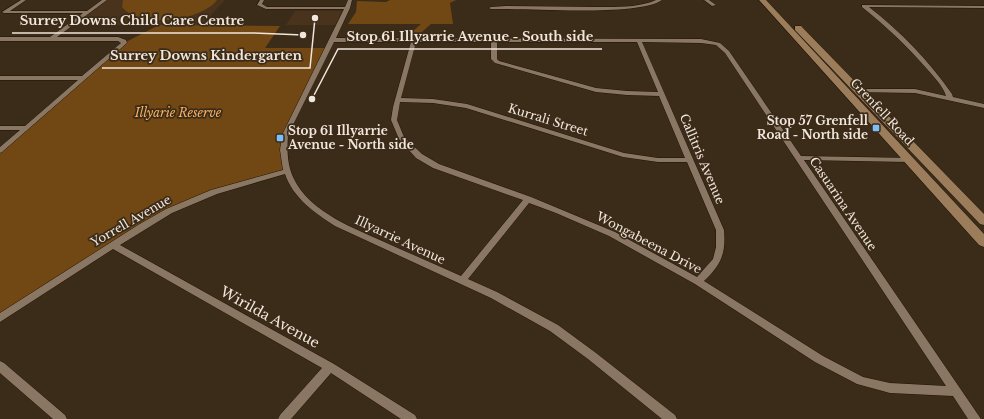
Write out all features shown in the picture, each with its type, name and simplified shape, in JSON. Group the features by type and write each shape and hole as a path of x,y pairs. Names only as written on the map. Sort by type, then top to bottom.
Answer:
{"main road":[{"name":"Grenfell Road","path":"762,0 984,242"},
{"name":"Grenfell Road","path":"771,0 984,221"},
{"path":"845,90 859,91"},
{"path":"908,160 925,160"}],"street":[{"path":"2,13 24,0"},
{"path":"51,39 105,0"},
{"path":"262,0 259,5 266,8 349,4"},
{"path":"491,8 630,7 654,4 660,0"},
{"path":"706,0 714,5"},
{"name":"Illyarrie Avenue","path":"349,4 333,40 285,135 283,145 287,171 301,196 320,214 338,224 376,243 494,295 554,328 592,356 671,419"},
{"path":"950,98 949,94 938,78 911,47 886,23 864,6 984,7"},
{"path":"2,13 88,12"},
{"path":"0,39 118,39 124,41 124,43 0,151"},
{"name":"Casuarina Avenue","path":"333,40 640,40 701,41 718,44 727,52 975,419"},
{"name":"Wongabeena Drive","path":"414,40 396,107 394,120 401,138 419,156 436,166 528,199 612,234 698,282 819,359 861,381 890,388 956,391"},
{"path":"494,40 494,59 497,62 596,90 662,94"},
{"name":"Callitris Avenue","path":"640,40 720,230 721,246 714,265 698,282"},
{"path":"0,78 84,78"},
{"path":"859,91 915,91 984,106"},
{"name":"Kurrali Street","path":"399,100 433,101 467,106 623,155 650,159 690,160"},
{"path":"0,128 26,128"},
{"path":"798,158 908,160"},
{"name":"Yorrell Avenue","path":"0,318 141,227 191,201 214,192 287,171"},
{"path":"462,281 528,199"},
{"name":"Wirilda Avenue","path":"112,245 330,367 411,419"},
{"path":"0,366 61,419"},
{"path":"284,419 330,367"}],"shaded area":[{"path":"105,0 225,0 202,25 70,25"},
{"path":"295,11 342,11 335,25 286,25"}],"green space":[{"path":"123,0 217,0 209,7 198,13 170,20 156,20 142,18 131,14 122,7"},
{"path":"390,0 456,0 450,3 453,24 431,24 415,38 405,38 421,24 348,24 356,12 357,1 386,2"},
{"name":"Illyarie Reserve","path":"159,25 280,26 265,48 328,48 288,126 283,145 287,171 214,192 169,211 0,318 0,152 124,43"}],"place":[{"name":"Surrey Downs Kindergarten","path":"315,18"},
{"name":"Surrey Downs Child Care Centre","path":"303,35"},
{"name":"Stop 61 Illyarrie Avenue - South side","path":"312,99"},
{"name":"Stop 57 Grenfell Road - North side","path":"876,128"},
{"name":"Stop 61 Illyarrie Avenue - North side","path":"280,138"}]}
